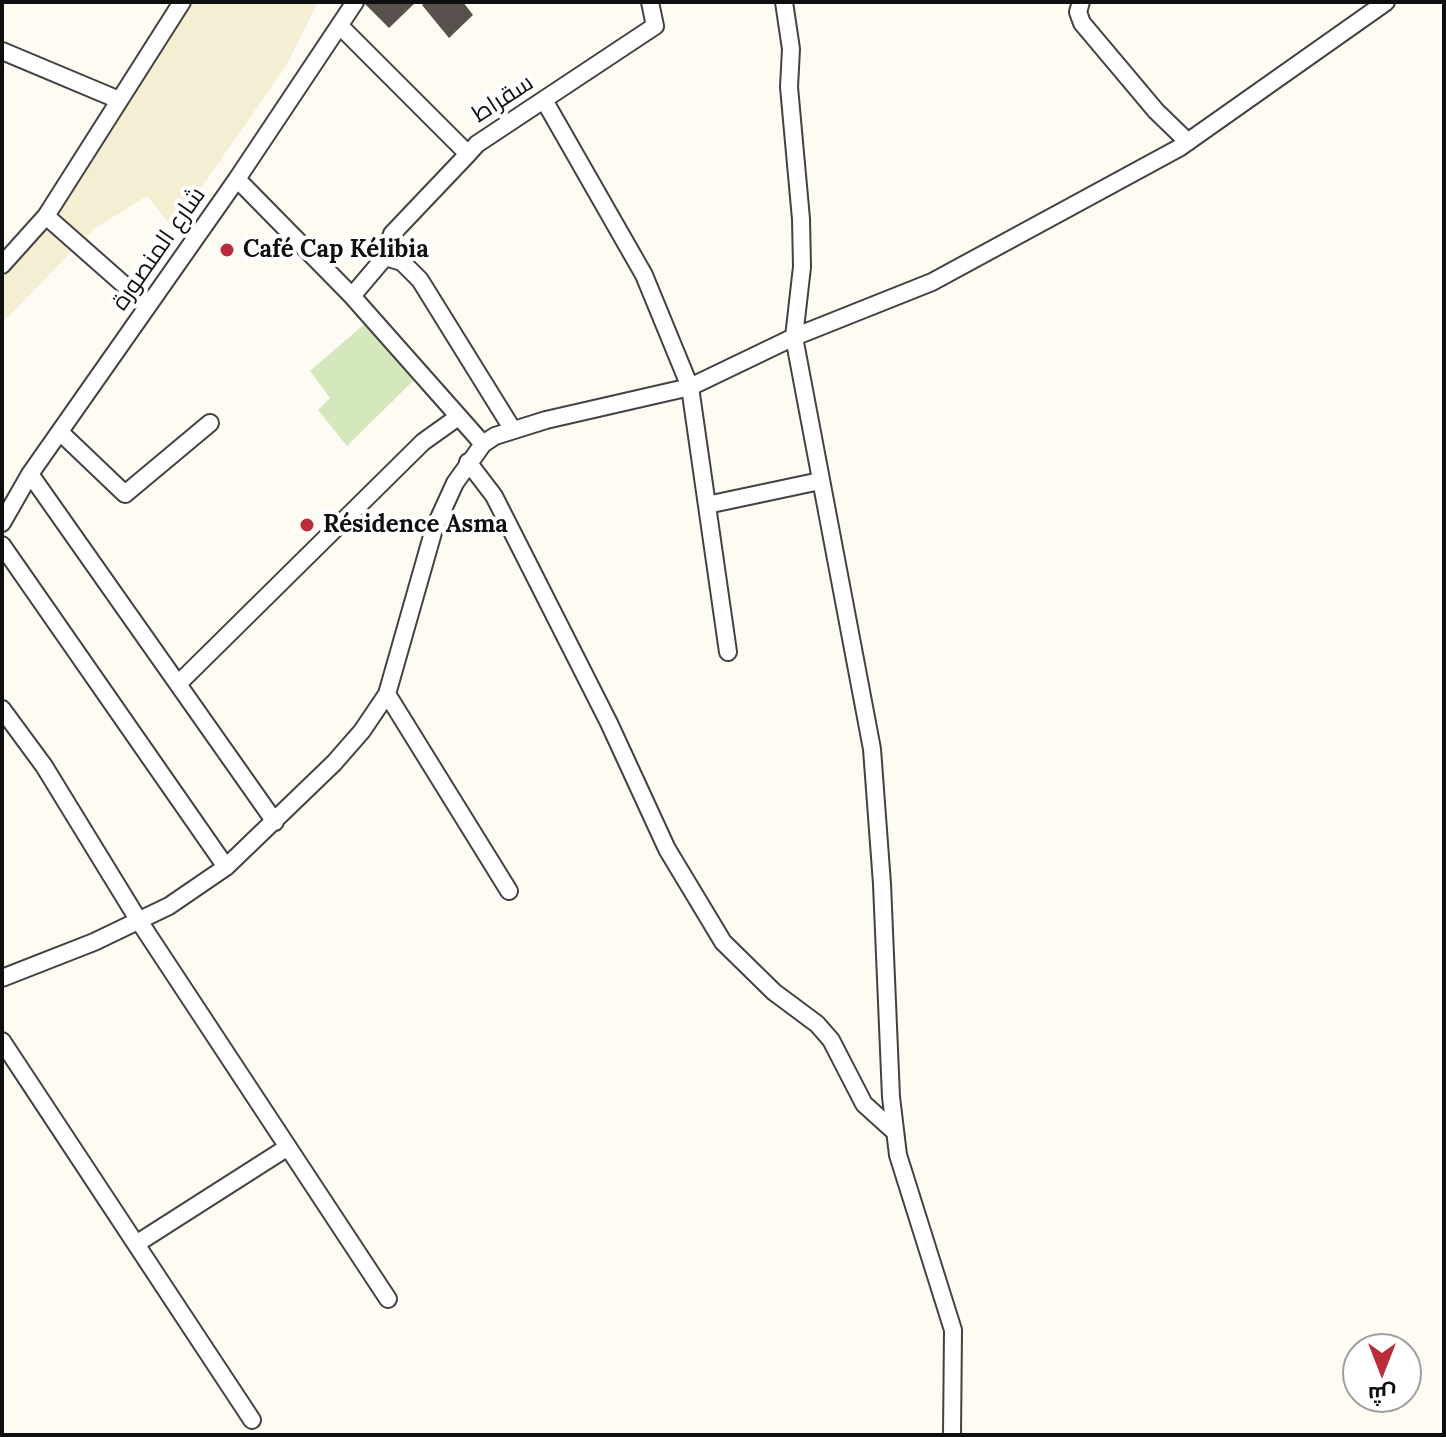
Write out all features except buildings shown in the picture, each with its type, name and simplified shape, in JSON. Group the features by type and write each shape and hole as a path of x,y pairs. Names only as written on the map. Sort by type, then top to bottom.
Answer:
{"street":[{"path":"2,265 46,216 182,2"},
{"name":"شارع المنصورة","path":"2,523 30,474 237,179 355,2"},
{"name":"سقراط","path":"340,26 468,154 477,144 655,26 650,2"},
{"path":"784,2 791,49 789,87 801,219 802,267 794,337 872,749 895,1132 898,1155 953,1330 952,1435"},
{"path":"1081,2 1078,12 1082,23 1156,111 1188,142"},
{"path":"2,978 169,906 226,867 353,742 387,694 434,529 468,462 483,444 513,430 690,387 794,337 932,282 1188,142 1386,2"},
{"path":"2,51 119,100"},
{"path":"544,100 644,275 690,387 728,652"},
{"path":"352,296 385,257 392,234 468,154"},
{"path":"237,179 352,296 483,444"},
{"path":"46,216 148,306"},
{"path":"385,257 402,262 420,280 513,430"},
{"path":"178,684 423,442 458,417"},
{"path":"60,432 125,494 210,423"},
{"path":"468,462 494,496 609,723 667,849 723,942 774,992 817,1024 831,1040 864,1104 895,1132"},
{"path":"30,474 275,822"},
{"path":"707,505 820,481"},
{"path":"2,545 226,867"},
{"path":"387,694 509,891"},
{"path":"2,709 44,766 139,921 388,1299"},
{"path":"2,1041 252,1420"},
{"path":"136,1244 288,1147"}],"shaded area":[{"path":"185,2 318,2 286,66 173,228 147,196 94,229 2,323 2,254 69,178"}],"green space":[{"path":"370,319 422,372 347,446 318,410 330,398 310,371"}],"place":[{"name":"Café Cap Kélibia","path":"227,250"},
{"name":"Résidence Asma","path":"307,525"}]}
